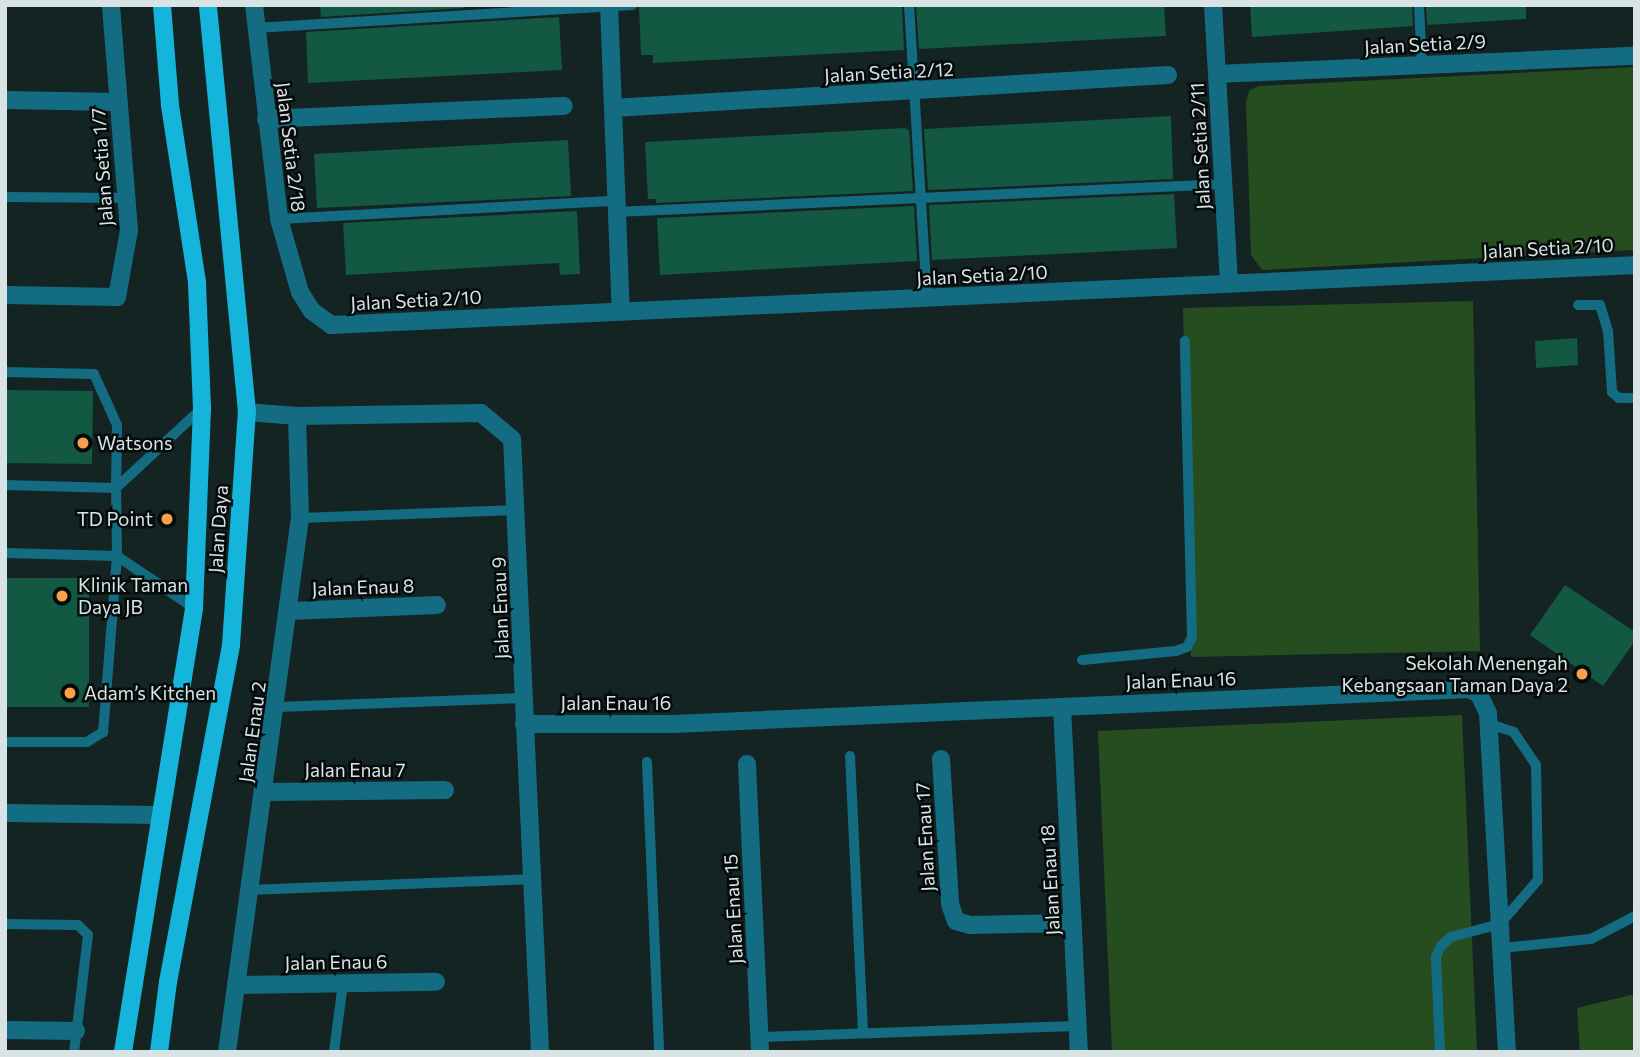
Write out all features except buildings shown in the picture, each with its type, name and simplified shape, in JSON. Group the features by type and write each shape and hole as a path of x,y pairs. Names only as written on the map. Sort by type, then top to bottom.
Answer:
{"main road":[{"name":"Jalan Daya","path":"123,1052 194,608 202,408 197,282 170,105 162,5"},
{"name":"Jalan Daya","path":"159,1052 167,982 231,645 247,412 208,5"}],"street":[{"name":"Jalan Setia 1/7","path":"5,295 117,297 129,230 111,5"},
{"name":"Jalan Setia 2/18","path":"254,5 278,219 300,292 312,311 331,325"},
{"name":"Jalan Setia 2/11","path":"1213,5 1229,284"},
{"path":"609,6 621,312"},
{"name":"Jalan Setia 2/9","path":"1217,74 1635,56"},
{"name":"Jalan Setia 2/12","path":"613,108 1168,75"},
{"path":"5,100 118,102"},
{"path":"267,119 564,106"},
{"name":"Jalan Setia 2/10","path":"331,325 1635,265"},
{"name":"Jalan Enau 9","path":"247,412 297,416 481,413 512,439 518,510 524,724 540,1052"},
{"name":"Jalan Enau 2","path":"227,1052 290,611 300,518 297,416"},
{"name":"Jalan Enau 8","path":"290,611 437,605"},
{"name":"Jalan Enau 16","path":"524,724 673,724 1469,689 1479,694 1489,724 1507,1052"},
{"name":"Jalan Enau 18","path":"1062,706 1079,1052"},
{"name":"Jalan Enau 17","path":"941,759 950,904 956,920 970,925 1073,923"},
{"name":"Jalan Enau 15","path":"747,764 760,1044"},
{"name":"Jalan Enau 7","path":"265,792 445,790"},
{"path":"5,813 160,815"},
{"name":"Jalan Enau 6","path":"236,985 436,982"},
{"path":"5,1030 76,1031"}],"lane":[{"path":"255,28 632,5"},
{"path":"909,5 926,299"},
{"path":"1419,5 1422,65"},
{"path":"278,219 921,200 1224,184"},
{"path":"5,197 126,198"},
{"path":"1578,305 1600,305 1608,331 1612,392 1619,398 1635,398"},
{"path":"1082,660 1176,651 1187,647 1192,638 1185,341"},
{"path":"5,372 94,374 117,425 117,556 103,732 87,742 5,742"},
{"path":"5,485 116,488 202,408"},
{"path":"300,518 518,510"},
{"path":"5,553 117,556 194,608"},
{"path":"277,707 523,698"},
{"path":"1440,1052 1436,957 1441,946 1451,937 1500,924 1538,880 1536,765 1514,732 1489,724"},
{"path":"850,756 863,1033"},
{"path":"647,762 659,1052"},
{"path":"250,890 532,879"},
{"path":"1501,948 1591,939 1635,916"},
{"path":"5,924 78,925 88,935 74,1052"},
{"path":"334,1052 344,984"},
{"path":"760,1044 863,1033 1078,1026"}],"green space":[{"path":"1635,67 1635,250 1262,270 1251,255 1246,103 1249,91 1259,86"},
{"path":"1473,301 1480,651 1191,657 1183,308"},
{"path":"1462,715 1477,1052 1112,1052 1098,731"},
{"path":"1635,994 1635,1052 1580,1052 1577,1008"}],"place":[{"name":"Watsons","path":"83,443"},
{"name":"TD Point","path":"167,519"},
{"name":"Klinik Taman Daya JB","path":"62,596"},
{"name":"Sekolah Menengah Kebangsaan Taman Daya 2","path":"1582,674"},
{"name":"Adam’s Kitchen","path":"70,693"}]}
